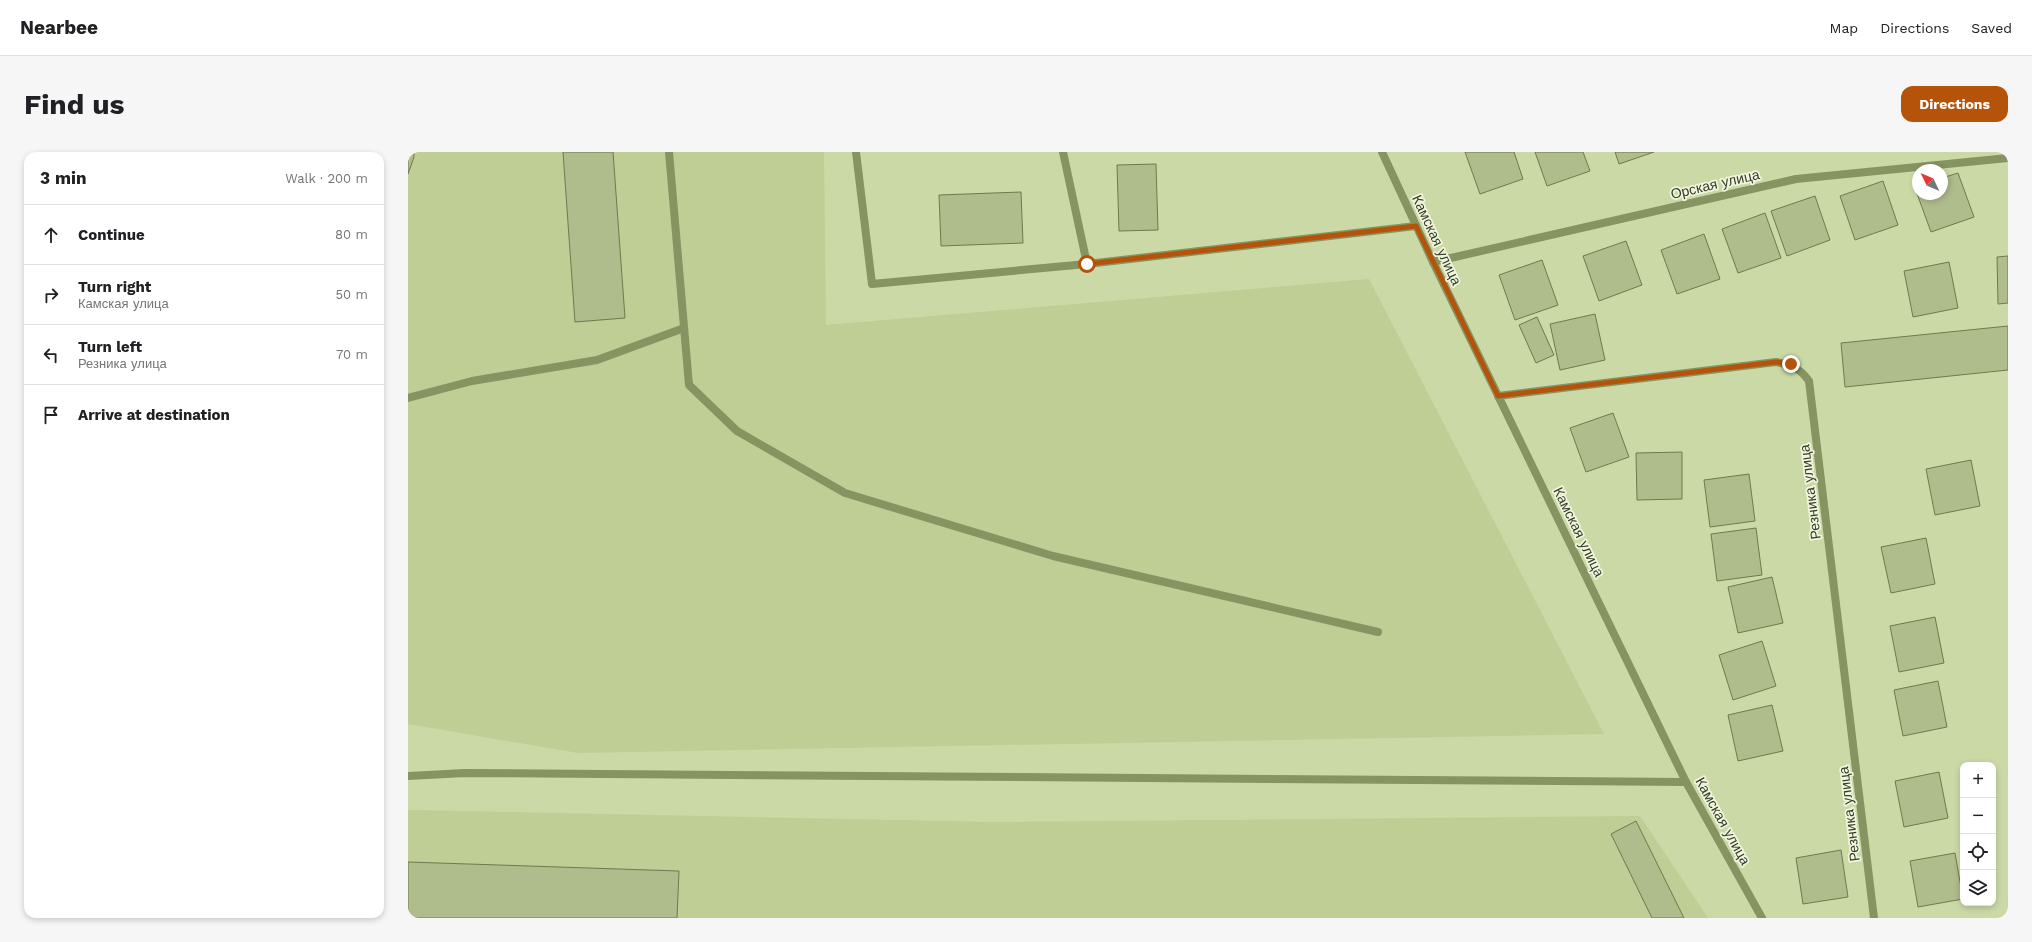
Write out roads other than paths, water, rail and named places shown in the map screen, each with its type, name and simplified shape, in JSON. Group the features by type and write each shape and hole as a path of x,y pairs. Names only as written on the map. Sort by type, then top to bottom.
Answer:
{"street":[{"path":"669,152 689,385 737,431 845,493 1053,556 1378,632"},
{"path":"856,152 872,284 1087,264 1416,226"},
{"path":"1063,152 1087,264"},
{"name":"Камская улица","path":"1382,152 1432,262 1686,782 1762,918"},
{"name":"Орская улица","path":"1432,262 1796,179 2008,158"},
{"path":"408,398 472,381 597,360 684,328"},
{"name":"Резника улица","path":"1498,396 1776,362 1791,364 1802,370 1809,381 1874,918"},
{"path":"408,776 473,773 1686,782"}]}
